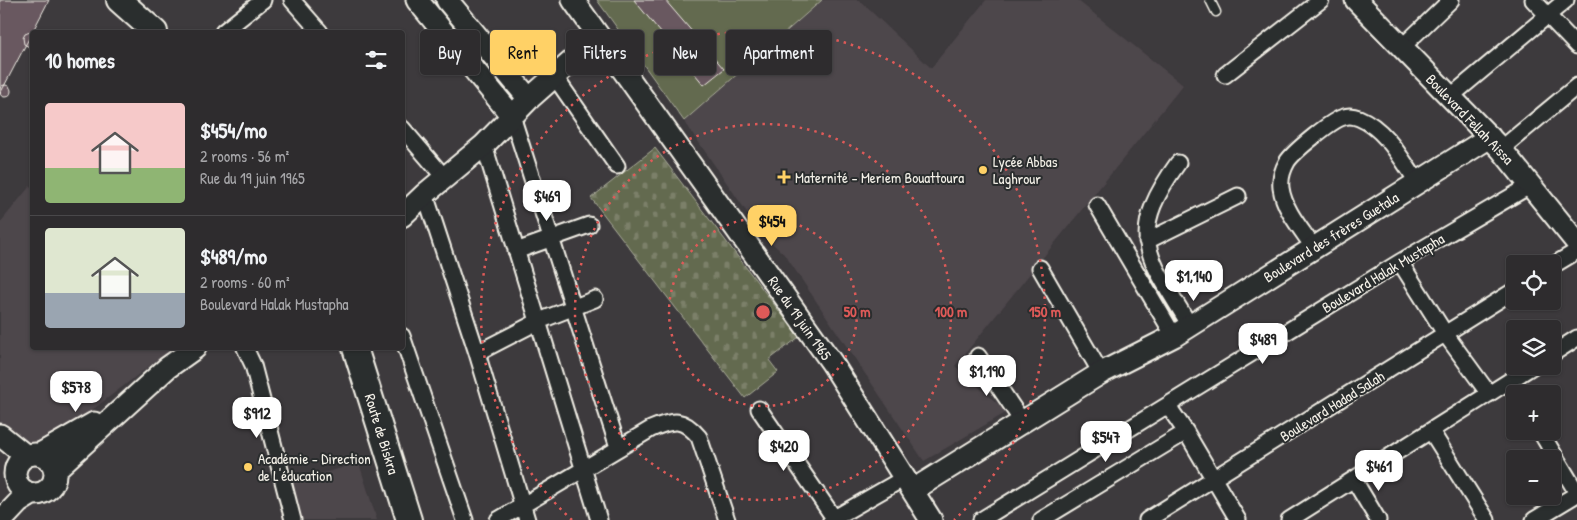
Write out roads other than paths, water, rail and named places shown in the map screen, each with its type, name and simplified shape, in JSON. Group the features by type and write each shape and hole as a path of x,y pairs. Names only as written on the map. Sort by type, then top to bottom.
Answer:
{"main road":[{"path":"119,0 153,30"},
{"name":"Route de Biskra","path":"356,350 409,520"},
{"name":"Route de Biskra","path":"371,350 423,520"}],"street":[{"path":"226,30 263,0"},
{"path":"292,0 318,30"},
{"path":"417,0 512,116 618,447"},
{"path":"447,0 529,99"},
{"name":"Rue du 19 juin 1965","path":"573,0 594,30"},
{"path":"1225,75 1321,0"},
{"name":"Boulevard Fellah Aissa","path":"1356,0 1495,143 1531,184 1577,243"},
{"path":"1401,48 1451,0"},
{"path":"1533,0 1577,46"},
{"path":"1450,97 1566,0"},
{"path":"405,213 444,177 484,145 529,99 566,67"},
{"name":"Rue du 19 juin 1965","path":"626,75 832,363 931,520"},
{"path":"555,77 617,166"},
{"path":"1495,143 1577,86"},
{"path":"1314,248 1287,206 1281,188 1282,175 1288,160 1294,153 1337,120 1352,116 1379,131 1418,183"},
{"path":"405,132 444,177"},
{"name":"Boulevard des frères Guetala","path":"909,483 1022,421 1101,373 1182,331 1418,183 1495,143"},
{"path":"484,145 599,520"},
{"path":"1178,163 1160,188 1153,203 1148,220 1146,241 1151,261 1182,331"},
{"name":"Boulevard Halak Mustapha","path":"981,520 1400,262 1531,184"},
{"path":"425,194 477,354 525,513"},
{"path":"1146,241 1238,196"},
{"path":"1097,205 1182,331"},
{"path":"516,250 589,225"},
{"path":"1561,261 1577,251"},
{"path":"1400,262 1446,334 1489,394"},
{"path":"1040,268 1101,373"},
{"name":"Boulevard Hadad Salah","path":"1147,520 1214,480 1506,296"},
{"path":"477,354 538,320 595,299"},
{"path":"1561,348 1577,338"},
{"path":"405,345 465,520"},
{"path":"55,470 128,403 193,350"},
{"path":"247,350 257,363 293,520"},
{"path":"978,356 1022,421"},
{"path":"1516,385 1525,375"},
{"path":"1289,520 1489,394 1506,389"},
{"path":"0,506 24,464 128,403"},
{"path":"1168,406 1186,432 1238,520"},
{"path":"759,409 833,519 852,515 909,483"},
{"path":"498,520 525,513 582,468 667,422 678,421 691,427 700,437 727,520"},
{"path":"1431,431 1487,520"},
{"path":"1041,520 1186,432"},
{"path":"0,435 24,464 20,488 32,494"},
{"path":"1534,520 1577,493 1545,440"},
{"path":"0,452 24,464 52,463 55,470 52,485 46,490 32,494 18,502 2,520"},
{"path":"1354,480 1378,520"}],"lane":[{"path":"1210,0 1216,12"}],"place":[{"name":"Lycée Abbas Laghrour","path":"983,170"},
{"name":"Maternité - Meriem Bouattoura","path":"784,177"},
{"name":"Académie - Direction de L'éducation","path":"248,467"}]}
